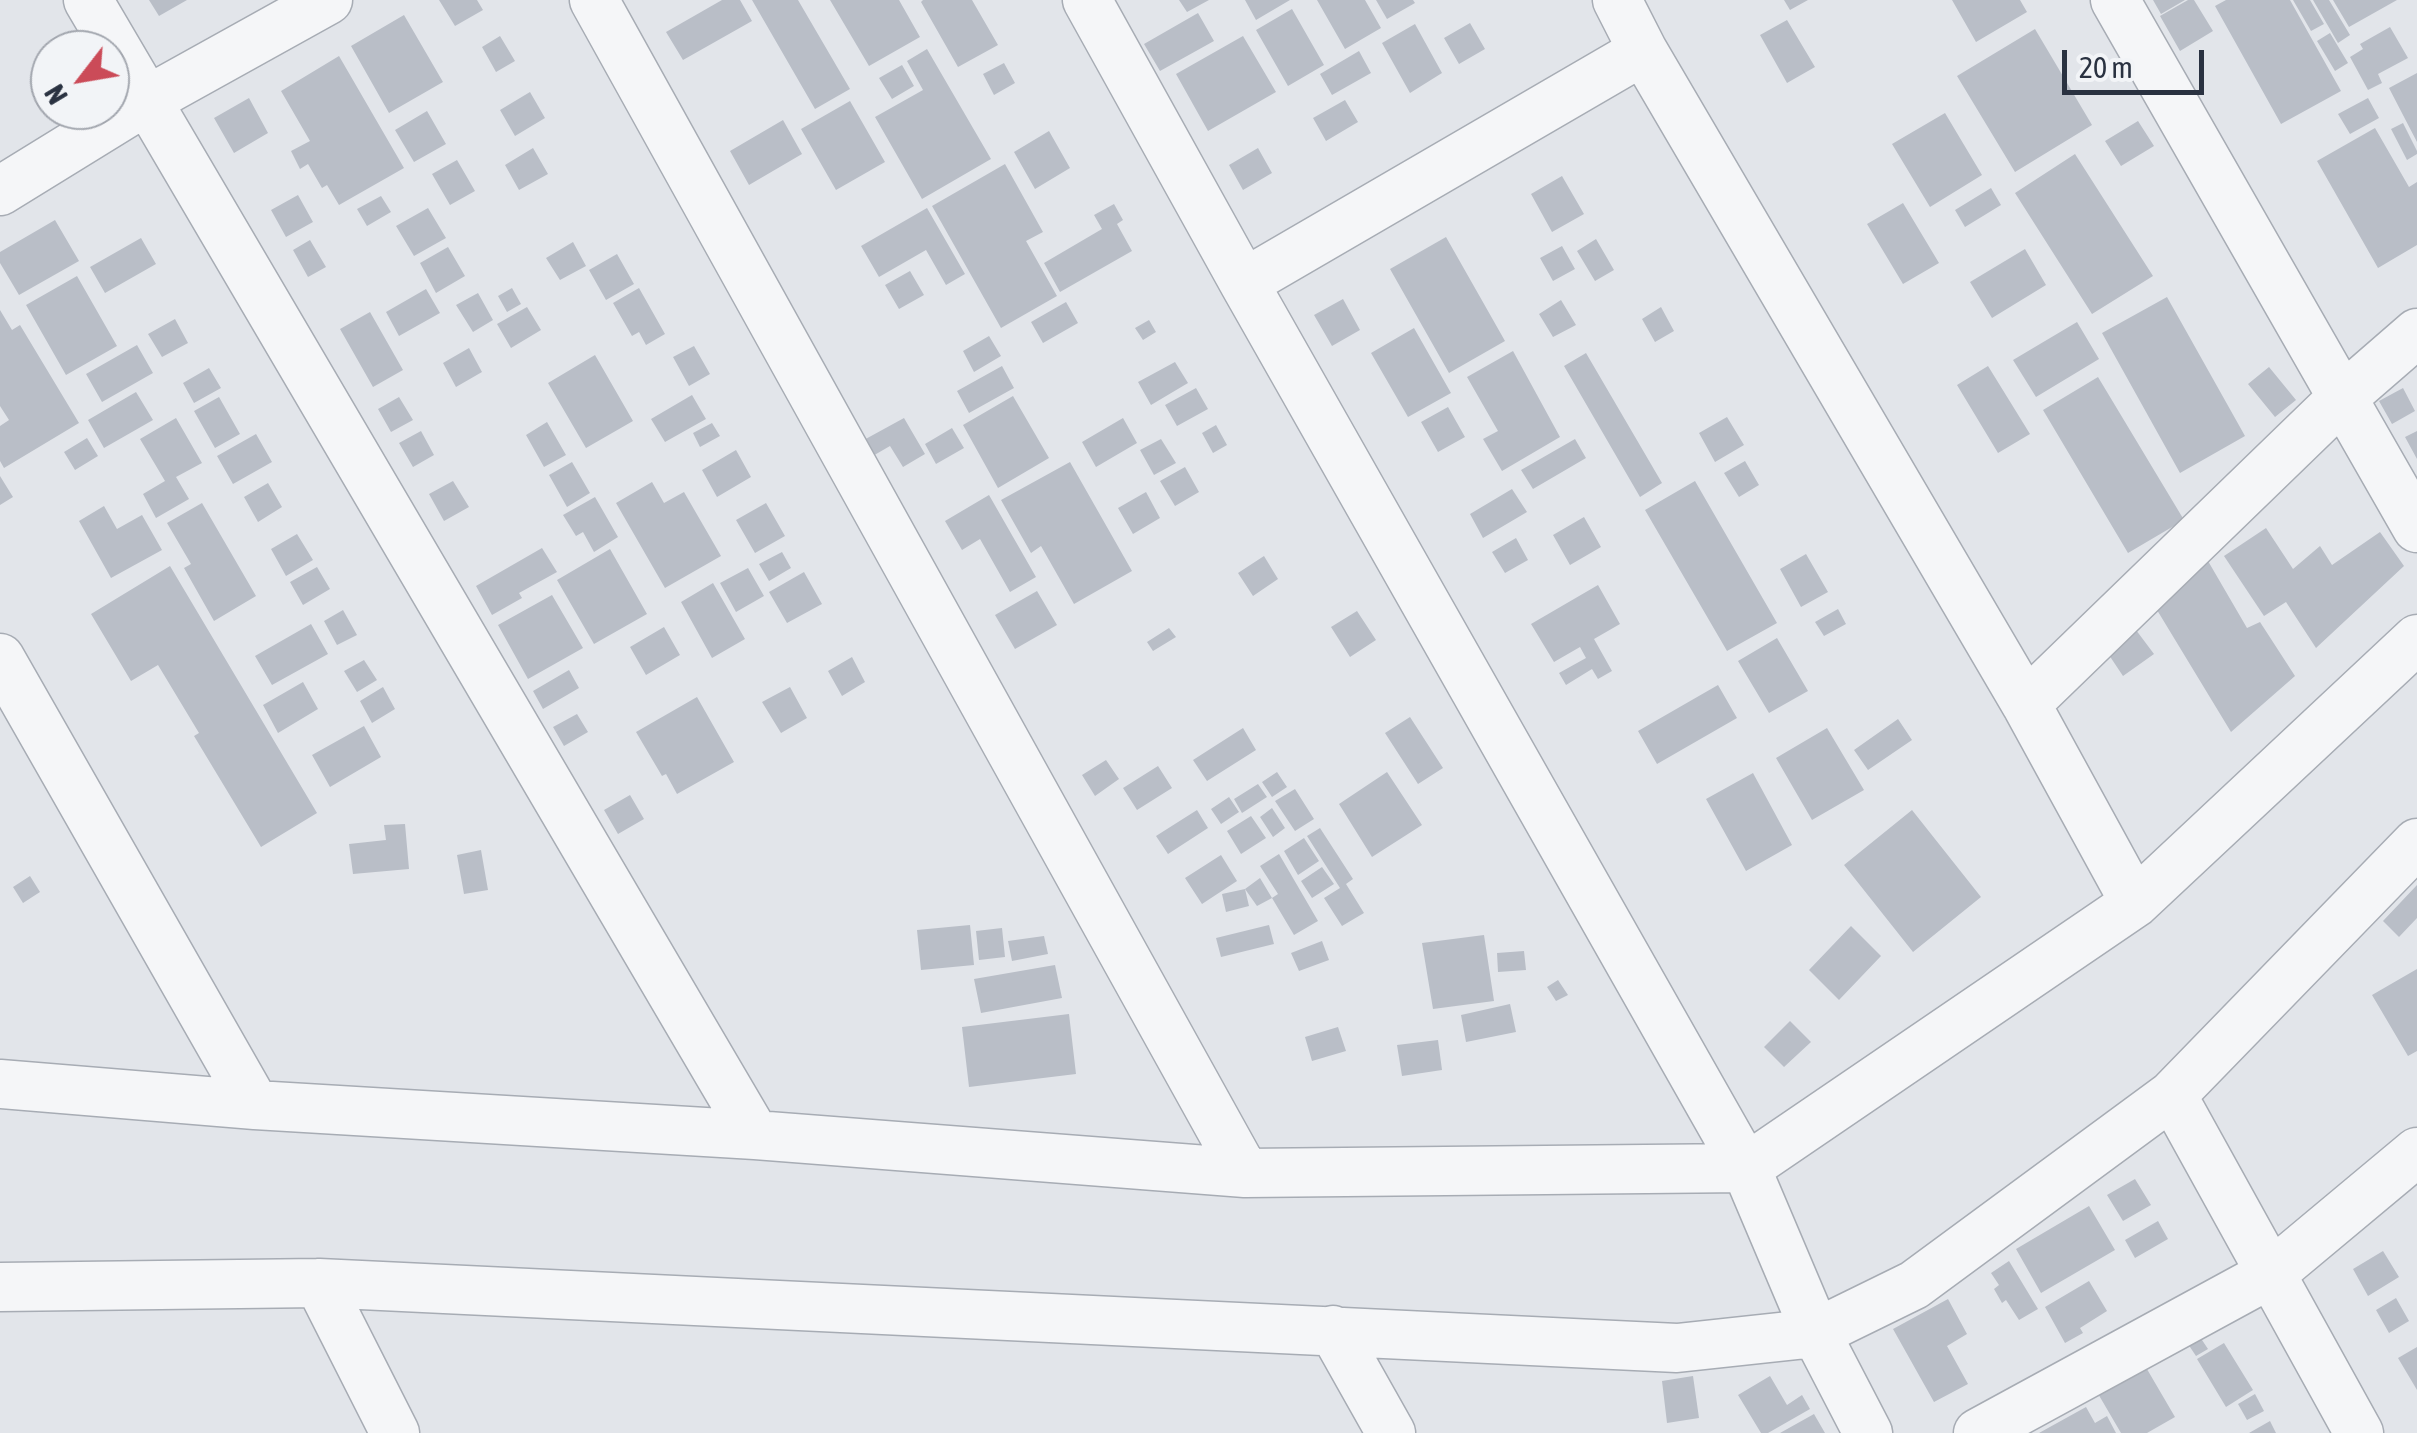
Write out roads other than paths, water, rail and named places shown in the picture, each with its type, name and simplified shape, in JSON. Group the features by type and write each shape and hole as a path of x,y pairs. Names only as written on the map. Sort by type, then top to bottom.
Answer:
{"street":[{"path":"88,0 755,1136"},
{"path":"0,191 146,101 328,0"},
{"path":"594,0 1245,1173"},
{"path":"1087,0 1746,1168 1816,1333 1868,1433"},
{"path":"2115,0 2417,528"},
{"path":"1244,283 1638,18 2135,903"},
{"path":"2026,704 2341,399 2417,332"},
{"path":"0,1084 1245,1173 1746,1168 2135,903 2417,639"},
{"path":"0,658 255,1105"},
{"path":"0,1287 319,1283 1677,1348 1816,1333 1914,1286 2172,1095 2417,844"},
{"path":"2172,1095 2358,1433"},
{"path":"1978,1433 2272,1273 2417,1152"},
{"path":"319,1283 395,1433"},
{"path":"1333,1330 1392,1433"}]}
